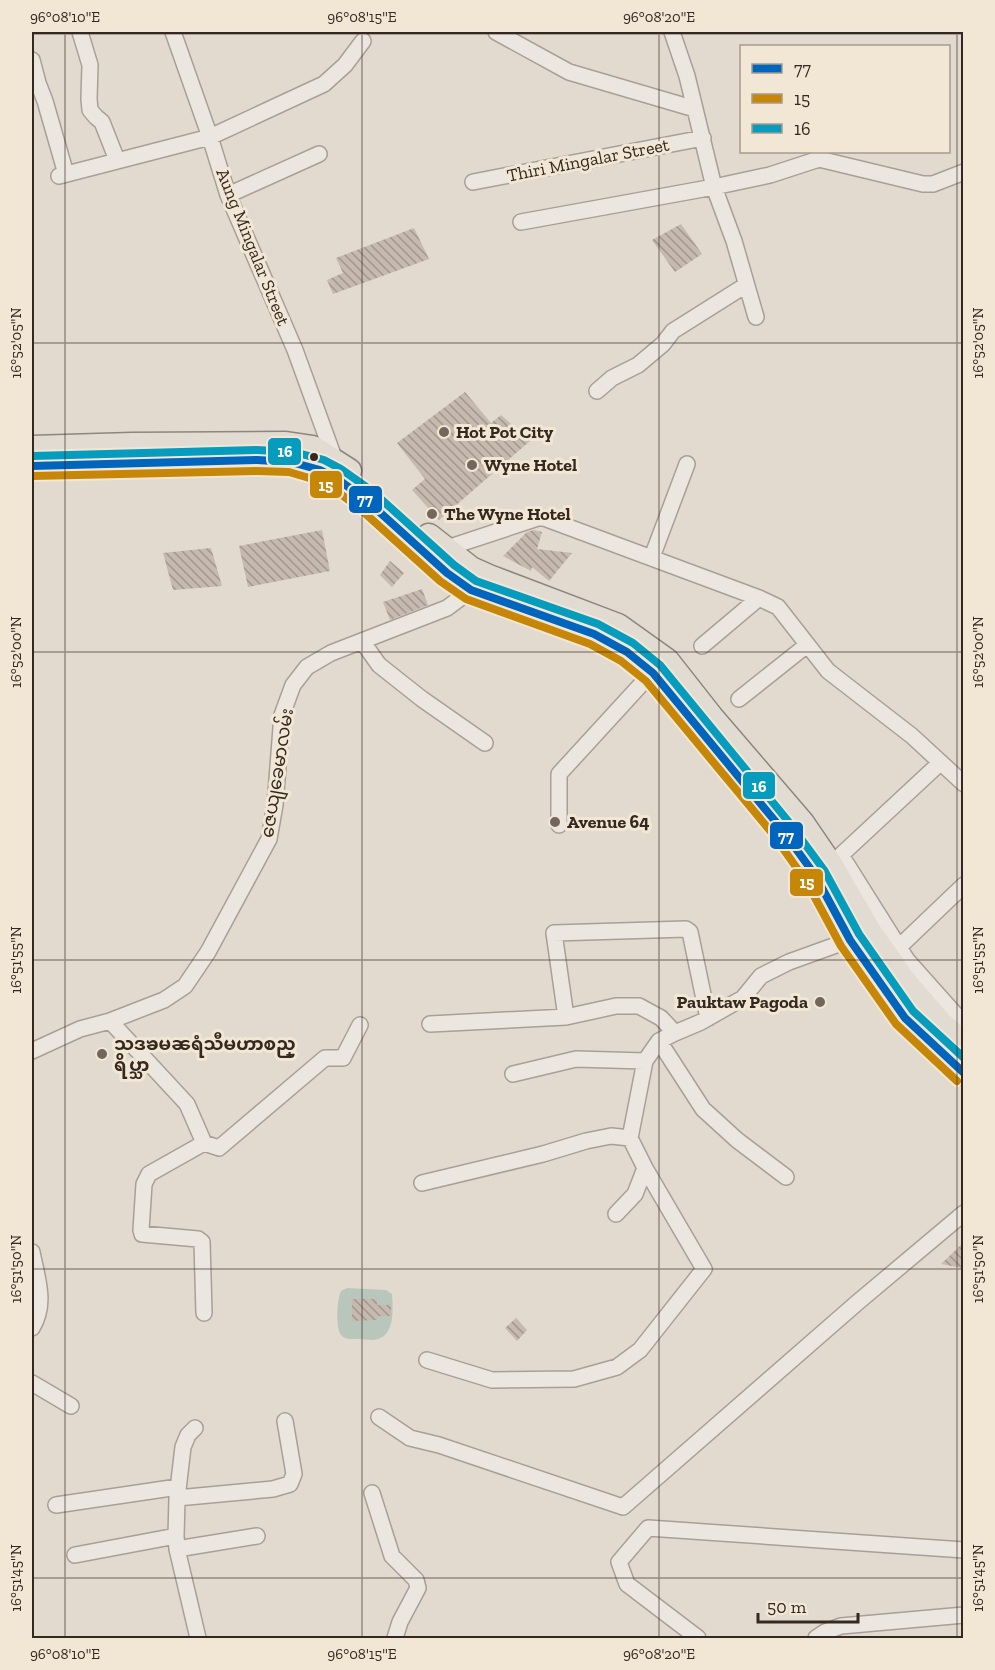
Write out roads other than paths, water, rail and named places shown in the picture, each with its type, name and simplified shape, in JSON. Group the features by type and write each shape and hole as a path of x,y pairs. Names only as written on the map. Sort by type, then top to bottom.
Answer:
{"main road":[{"path":"32,466 225,452 286,444 313,448 365,499 447,573 476,582 594,634 658,666 667,661 704,722 762,791 802,824 830,864 859,935 906,1018 963,1073"},
{"path":"32,448 225,452"},
{"path":"336,470 383,495 444,549 471,569 476,582"},
{"path":"859,935 903,980 941,1024 963,1044"}],"street":[{"path":"80,32 90,65 88,99 90,110 102,122 117,160"},
{"name":"Aung Mingalar Street","path":"173,32 228,195 295,351 336,470"},
{"path":"496,32 569,72 695,109"},
{"path":"672,32 687,76 714,187 734,241 756,317"},
{"path":"32,60 45,101 62,175 210,137 324,84 345,65 363,41"},
{"name":"Thiri Mingalar Street","path":"473,182 703,138"},
{"path":"228,195 319,154"},
{"path":"521,222 714,187 770,175 819,159 923,184 933,184 963,172"},
{"path":"597,391 612,378 638,365 663,345 674,331 746,285"},
{"path":"652,557 687,464"},
{"path":"444,549 544,518 759,598 778,608 828,671 912,736 963,784"},
{"name":"ဇေယျခေမာလမ်း","path":"32,1052 80,1029 110,1021 164,1000 185,986 208,952 269,840 275,805 282,716 293,686 307,667 331,653 447,608 476,582"},
{"path":"702,646 759,598"},
{"path":"362,641 379,664 422,699 485,743"},
{"path":"739,699 807,645"},
{"path":"559,825 559,774 658,666"},
{"path":"940,763 841,855 898,948 963,1024"},
{"path":"898,948 963,885"},
{"path":"566,1017 554,933 686,929 690,932 708,1018"},
{"path":"427,1360 492,1380 574,1379 617,1367 640,1350 704,1269 630,1138 645,1061 658,1041 708,1018 743,998 761,976 789,962 859,935"},
{"path":"430,1024 566,1017 616,1006 639,1006 661,1018 675,1033"},
{"path":"110,1021 187,1104 204,1143"},
{"path":"204,1313 204,1248 202,1242 198,1239 142,1234 144,1184 149,1174 204,1143 219,1148 325,1058 343,1058 360,1025"},
{"path":"658,1041 704,1109 737,1140 786,1177"},
{"path":"513,1074 576,1059 645,1061"},
{"path":"422,1183 543,1154 585,1141 611,1136 630,1138"},
{"path":"616,1214 635,1194 645,1168"},
{"path":"379,1417 410,1438 439,1445 623,1507 963,1213"},
{"path":"32,1252 41,1299 38,1319 32,1328"},
{"path":"32,1383 71,1406"},
{"path":"56,1505 178,1493 273,1489 290,1484 294,1474 285,1421"},
{"path":"195,1428 188,1435 183,1447 178,1493 177,1543 198,1638"},
{"path":"372,1493 392,1556 416,1580 418,1588 400,1622 395,1638"},
{"path":"698,1638 627,1584 619,1562 648,1528 963,1550"},
{"path":"75,1555 256,1536"},
{"path":"816,1638 841,1626 963,1616"}],"place":[{"name":"Hot Pot City","path":"444,432"},
{"name":"Wyne Hotel","path":"472,465"},
{"name":"The Wyne Hotel","path":"432,514"},
{"name":"Avenue 64","path":"555,822"},
{"name":"Pauktaw Pagoda","path":"820,1002"},
{"name":"သဒၶမၼရံသီမဟာစည္ ရိပ္သာ","path":"102,1054"}]}
